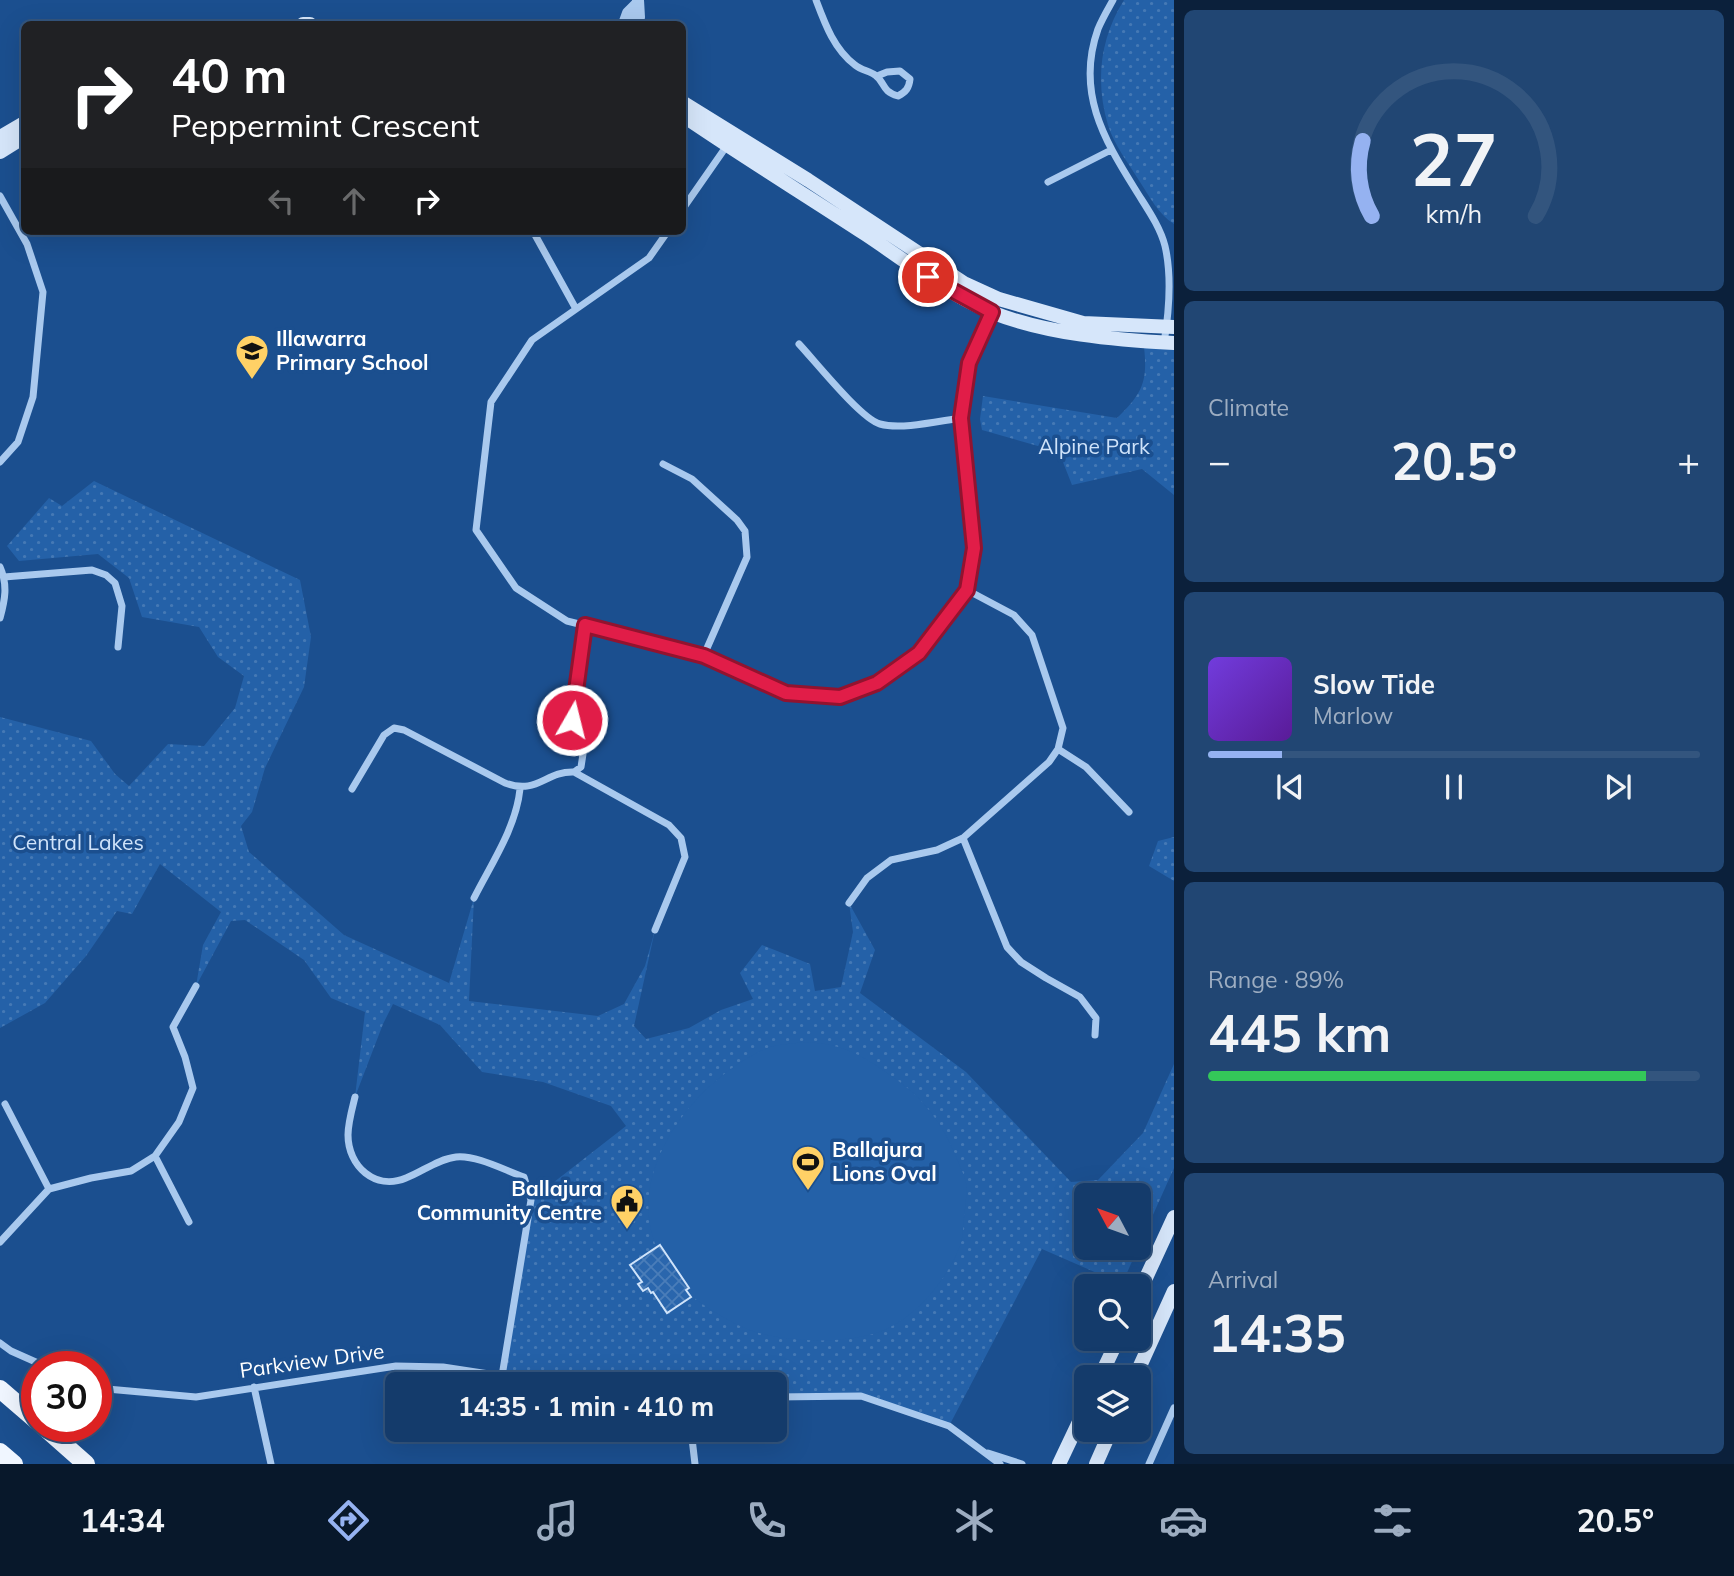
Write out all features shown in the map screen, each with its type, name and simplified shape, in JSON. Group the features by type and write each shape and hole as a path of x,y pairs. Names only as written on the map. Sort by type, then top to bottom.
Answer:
{"main road":[{"path":"686,105 731,141"},
{"path":"686,117 808,180 1019,320 1104,338 1169,343"},
{"path":"0,137 21,125"},
{"path":"0,152 21,139"},
{"path":"995,305 1083,323 1170,327"},
{"path":"1148,1274 1174,1216"},
{"path":"1140,1365 1174,1291"},
{"path":"0,1389 21,1407"},
{"path":"1059,1464 1074,1432"},
{"path":"61,1442 86,1464"},
{"path":"1096,1464 1106,1442"},
{"path":"0,1452 14,1464"}],"street":[{"path":"816,0 828,30 844,55 855,65 877,76 882,87 889,93 898,96 905,92 909,85 910,79 900,71 877,76"},
{"path":"1113,0 1098,29 1091,60 1091,90 1095,115 1111,150 1154,220 1165,245 1169,343"},
{"path":"625,21 638,2"},
{"path":"638,2 638,21"},
{"path":"686,204 731,141"},
{"path":"1048,182 1111,150"},
{"path":"0,196 21,233"},
{"path":"0,463 18,442 33,397 43,292 22,235"},
{"path":"535,235 576,309"},
{"path":"664,235 649,258 532,340 491,402 476,530 516,589 567,621 704,656 786,693 840,697 877,683 919,653 967,590 974,548 961,418 969,363 995,305"},
{"path":"1165,245 1174,241"},
{"path":"799,344 861,411 879,424 903,425 961,418"},
{"path":"663,464 692,479 737,520 745,531 747,557 704,656"},
{"path":"0,567 5,577 6,598 0,618"},
{"path":"5,577 92,570 106,575 115,583 122,606 118,647"},
{"path":"849,903 867,878 891,860 937,850 963,838 1049,762 1058,749 1063,728 1032,635 1014,615 967,590"},
{"path":"574,772 581,767 583,754 572,720 585,625"},
{"path":"352,789 384,735 394,728 404,730 520,789 563,772 574,772 669,825 681,838 685,857 655,930"},
{"path":"1058,749 1086,767 1129,812"},
{"path":"474,898 506,835 517,807 520,789"},
{"path":"963,838 1007,947 1021,962 1037,973 1080,997 1096,1018 1095,1035"},
{"path":"0,1242 50,1189 131,1171 155,1156 178,1122 193,1088 173,1027 196,986"},
{"path":"355,1097 348,1135 352,1154 357,1166 373,1179 385,1182 403,1179 456,1157 472,1159 524,1177 531,1200 503,1372"},
{"path":"5,1104 50,1189"},
{"path":"155,1156 189,1222"},
{"path":"0,1343 21,1356"},
{"name":"Parkview Drive","path":"112,1389 196,1396 396,1366 443,1367 476,1372"},
{"path":"254,1387 271,1464"},
{"path":"787,1397 861,1396 949,1426 1000,1464"},
{"path":"1149,1464 1174,1408"},
{"path":"692,1442 695,1464"},
{"path":"985,1452 1022,1464"}],"green space":[{"path":"1124,0 1174,0 1174,224 1155,205 1122,154 1104,109 1102,61 1110,30"},
{"name":"Alpine Park","path":"1144,347 1174,349 1174,495 1142,469 1072,485 1059,452 982,430 980,419 983,396 1117,418 1141,387 1145,369"},
{"name":"Central Lakes","path":"94,481 300,580 311,637 304,687 265,768 252,812 241,826 249,852 344,935 449,983 474,898 469,1001 598,1016 624,1004 645,966 655,930 634,1026 646,1039 689,1028 721,1010 753,999 740,973 762,945 810,964 815,991 841,987 853,932 849,903 875,950 860,993 966,1072 1071,1182 1098,1180 1143,1133 1174,1064 1174,1168 1152,1217 1152,1183 1074,1183 1074,1260 1133,1260 1126,1274 1099,1274 1042,1249 949,1426 861,1396 787,1397 787,1372 503,1372 531,1200 626,1126 611,1106 543,1082 482,1072 440,1025 393,1004 355,1097 365,1012 331,998 304,960 245,920 231,921 196,986 203,945 221,912 160,864 132,914 117,911 86,956 45,1003 0,1028 0,717 91,741 115,774 129,786 168,744 204,746 235,708 244,676 218,657 199,627 142,617 129,578 98,554 19,561 7,546 49,498 62,506"},
{"path":"1174,837 1174,881 1149,866 1158,841"},
{"name":"Ballajura Lions Oval","path":"802,1042 830,1045 853,1052 906,1087 924,1104 938,1123 950,1143 966,1183 961,1242 954,1260 937,1287 901,1321 887,1329 860,1337 833,1340 790,1339 754,1332 713,1311 691,1295 673,1274 655,1242 648,1209 653,1175 666,1142 686,1112 711,1085 740,1063 770,1047"}],"building":[{"path":"660,1245 689,1288 686,1290 691,1297 667,1313 653,1292 648,1288 643,1291 638,1284 642,1282 630,1265"}],"place":[{"name":"Illawarra Primary School","path":"252,381"},
{"name":"Ballajura Lions Oval","path":"808,1192"},
{"name":"Ballajura Community Centre","path":"627,1231"}],"route":[{"path":"572,720 585,625 704,656 786,693 840,697 877,683 919,653 967,590 974,548 961,418 969,363 992,312 928,277"}]}
